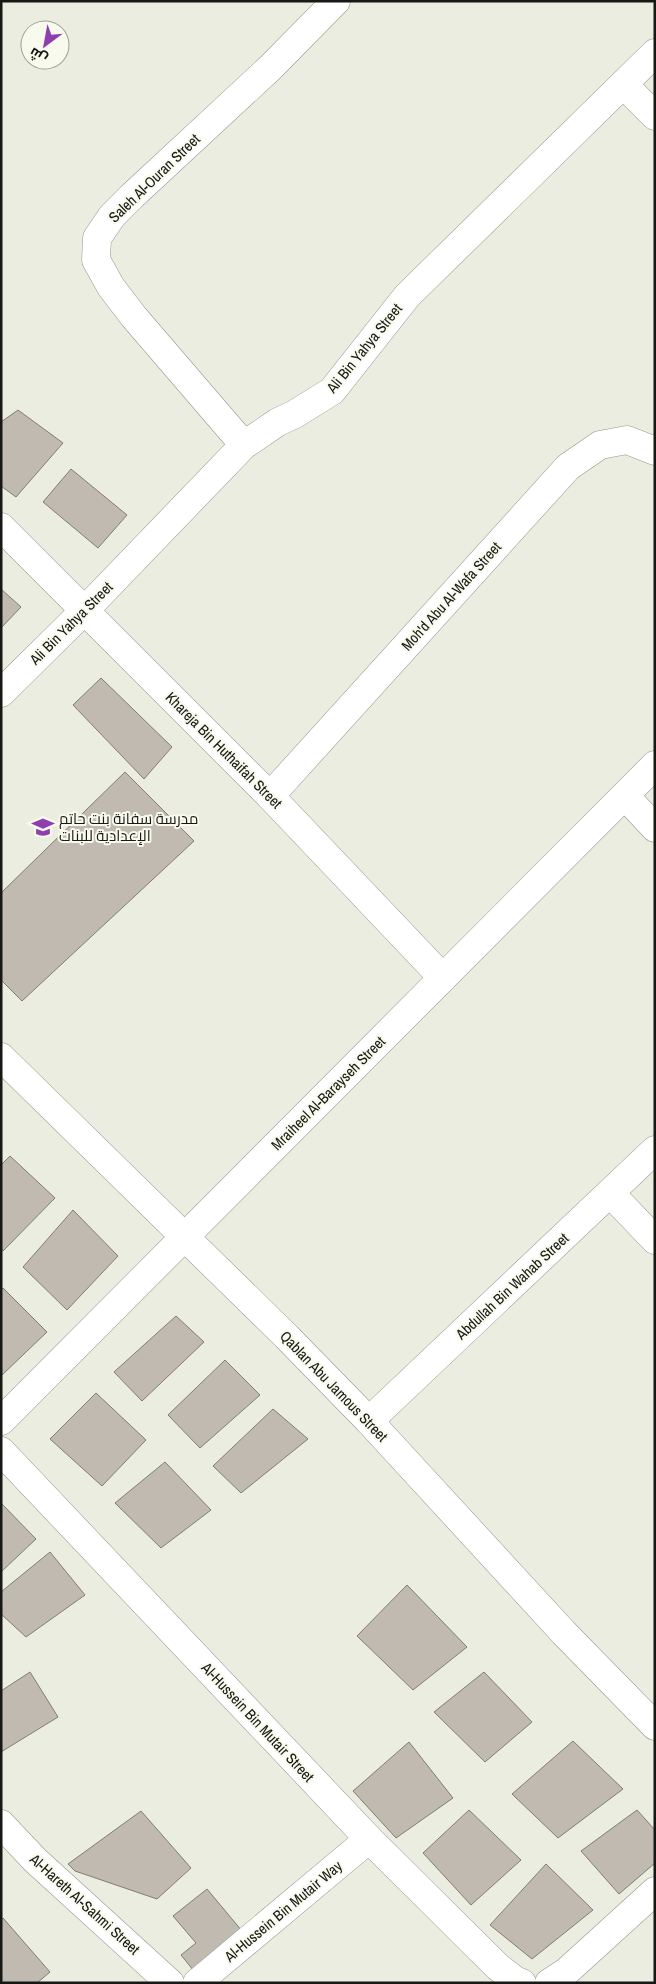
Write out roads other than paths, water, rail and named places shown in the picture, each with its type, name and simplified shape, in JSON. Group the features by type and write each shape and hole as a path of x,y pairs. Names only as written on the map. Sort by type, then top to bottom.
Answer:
{"street":[{"name":"Saleh Al-Ouran Street","path":"244,446 134,317 111,287 96,260 97,238 112,216 132,196 271,67 336,1"},
{"name":"Ali Bin Yahya Street","path":"1,693 85,610 244,446 278,422 295,414 332,391 407,296 655,53"},
{"path":"624,85 655,116"},
{"name":"Moh'd Abu Al-Wafa Street","path":"270,796 568,467 600,446 627,440 655,451"},
{"name":"Khareja Bin Huthaifah Street","path":"1,527 270,796 443,978"},
{"name":"Mraiheel Al-Barayseh Street","path":"1,1421 655,765"},
{"path":"625,796 655,828"},
{"name":"Qablan Abu Jamous Street","path":"1,1057 288,1337 369,1421 564,1633 655,1726"},
{"name":"Abdullah Bin Wahab Street","path":"369,1421 655,1150"},
{"path":"610,1193 655,1240"},
{"name":"Al-Hussein Bin Mutair Street","path":"1,1451 369,1839 498,1967 522,1983"},
{"name":"Al-Hareth Al-Sahmi Street","path":"1,1824 35,1860 170,1983"},
{"name":"Al-Hussein Bin Mutair Way","path":"197,1983 369,1839"},
{"path":"549,1983 566,1972 655,1890"}],"place":[{"name":"مدرسة سفانة بنت حاتم الإعدادية للبنات","path":"43,827"}]}
